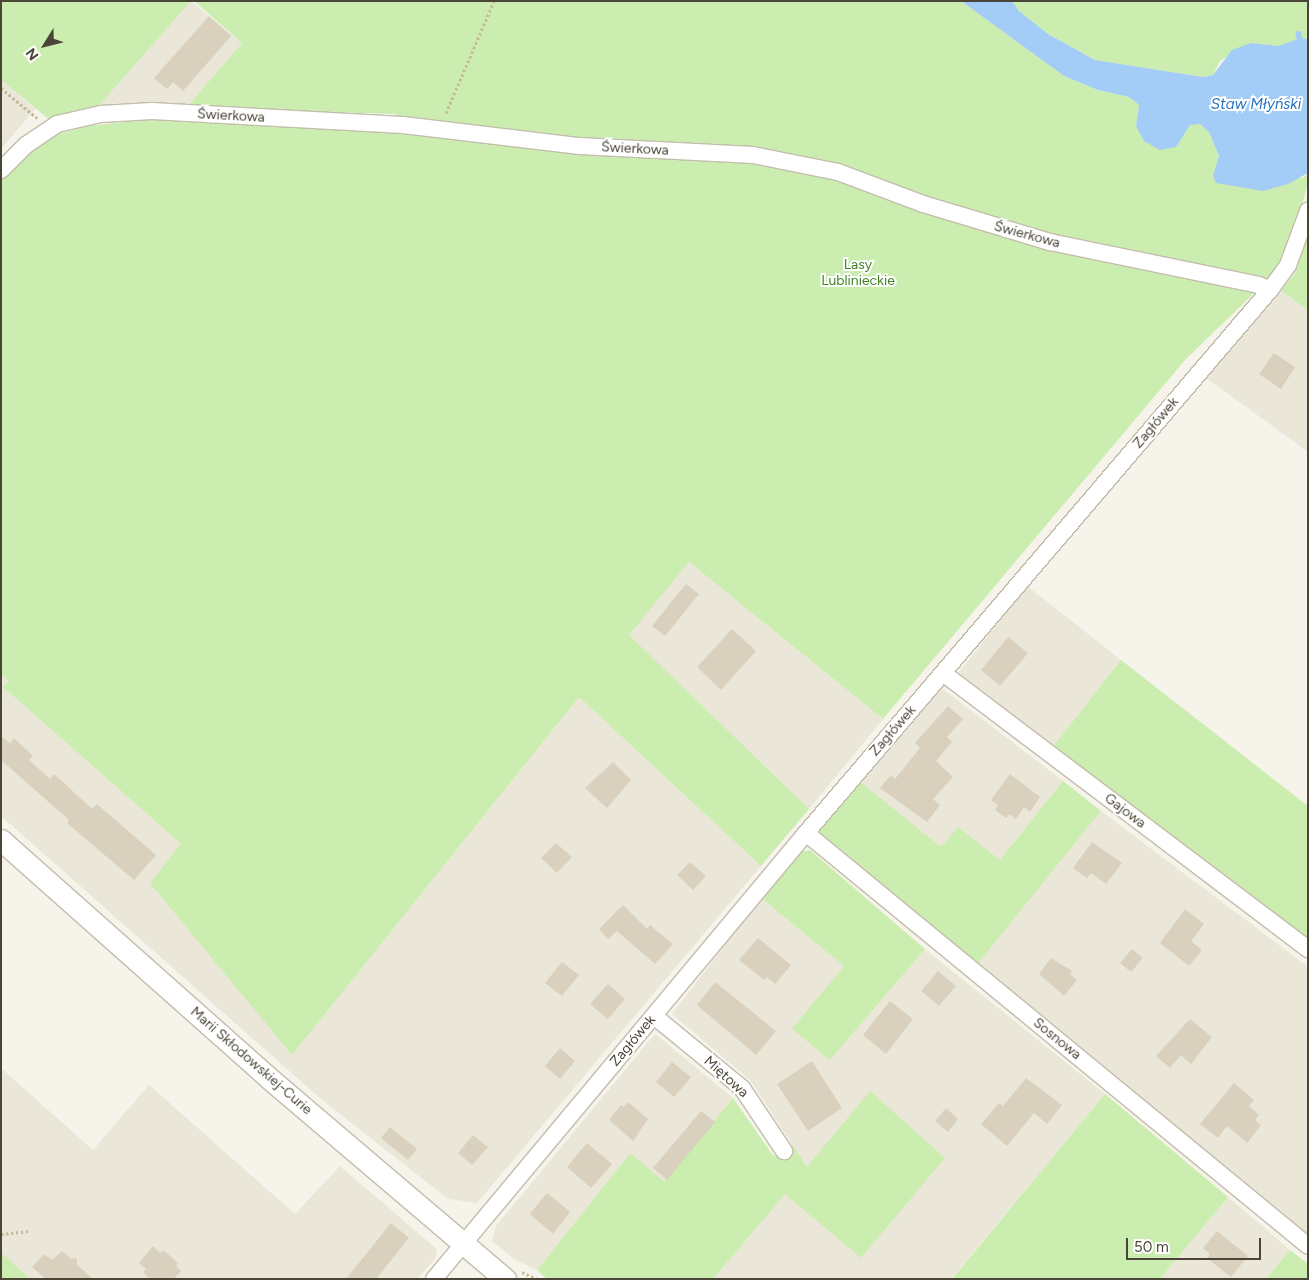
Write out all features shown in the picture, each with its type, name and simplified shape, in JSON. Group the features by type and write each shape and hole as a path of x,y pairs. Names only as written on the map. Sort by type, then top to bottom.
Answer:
{"street":[{"name":"Świerkowa","path":"1,170 45,129 101,114 152,112 403,125 580,146 782,158 838,172 1005,230 1082,249 1259,285 1270,290"},
{"name":"Zagłówek","path":"434,1279 806,833 1270,290 1288,265 1308,211"},
{"name":"Gajowa","path":"943,674 1308,949"},
{"name":"Sosnowa","path":"806,833 1308,1246"},
{"name":"Marii Skłodowskiej-Curie","path":"1,840 270,1079 505,1279"},
{"name":"Miętowa","path":"654,1016 742,1088 784,1151"}],"path":[{"path":"439,130 494,1"},
{"path":"1,88 34,114 45,129"},
{"path":"1,1234 31,1231"}],"shaded area":[{"path":"191,1 242,43 186,108 97,108"},
{"path":"1,80 35,109 1,149"},
{"path":"1281,291 1308,310 1308,452 1205,377"},
{"path":"689,562 883,719 809,809 628,635"},
{"path":"1027,586 1121,660 1052,748 956,676"},
{"path":"1,674 10,681 4,688 182,845 292,1055 579,697 761,866 477,1203 448,1199 321,1099 1,816"},
{"path":"940,687 1063,781 1000,860 958,827 941,848 858,780"},
{"path":"1101,811 1308,967 1308,1236 976,966"},
{"path":"761,898 844,966 793,1029 830,1060 925,949 1105,1094 951,1279 713,1279 807,1167 750,1080 672,1014"},
{"path":"655,1034 733,1098 665,1182 629,1154 537,1270 516,1260 492,1241 496,1226"},
{"path":"1,1068 93,1150 149,1085 295,1214 340,1166 437,1249 435,1259 417,1279 30,1279 1,1252"},
{"path":"1228,1197 1290,1250 1266,1279 1160,1279"}],"green space":[{"path":"1,1 191,1 97,108 51,121 1,80"},
{"name":"Lasy Lublinieckie","path":"194,1 961,1 1064,76 1098,90 1129,97 1139,105 1136,126 1200,124 1209,132 1219,156 1214,176 1303,178 1308,173 1308,183 1290,250 1279,269 1186,359 883,719 689,562 629,635 809,809 761,866 579,697 292,1055 150,883 181,844 3,687 9,681 1,674 1,180 17,161 58,134 89,126 151,119 383,132 397,114 186,108 242,43"},
{"path":"1012,1 1308,1 1308,39 1300,38 1279,46 1251,43 1220,61 1213,75 1203,77 1095,60 1048,34 1019,11"},
{"path":"1308,236 1308,310 1281,291 1295,273"},
{"path":"1121,660 1308,806 1308,943 1052,748"},
{"path":"858,780 941,847 958,827 1000,860 1063,781 1101,811 976,966 821,838 819,826"},
{"path":"810,850 925,949 830,1060 792,1029 844,966 761,898 796,853"},
{"path":"870,1091 945,1158 861,1258 785,1194 713,1279 547,1279 537,1270 630,1153 665,1182 733,1098 772,1154 781,1159 793,1145 807,1167"},
{"path":"1105,1094 1228,1197 1160,1279 952,1279"},
{"path":"1290,1250 1308,1264 1308,1279 1266,1279"},
{"path":"1,1252 30,1279 1,1279"}],"water":[{"name":"Staw Młyński","path":"961,1 1012,1 1019,11 1048,34 1095,60 1203,77 1213,75 1232,50 1251,43 1279,46 1300,38 1308,39 1308,173 1288,184 1263,191 1216,183 1213,176 1219,156 1209,132 1200,124 1190,125 1176,147 1160,150 1144,141 1136,126 1139,105 1129,97 1098,90 1064,76"}],"building":[{"path":"209,16 231,36 183,91 173,82 167,89 154,78"},
{"path":"1274,353 1295,367 1281,389 1259,374"},
{"path":"686,584 699,594 665,636 652,626"},
{"path":"732,629 756,651 721,690 697,667"},
{"path":"1008,637 1028,653 1000,686 981,670"},
{"path":"948,706 963,719 947,737 952,742 936,761 953,777 933,799 940,805 927,822 880,788 891,775 895,779 920,748 915,743"},
{"path":"1,736 10,743 14,738 33,756 29,760 50,779 54,774 92,809 97,804 156,855 134,880 67,823 69,820 1,760"},
{"path":"613,762 631,780 607,808 585,788"},
{"path":"1010,774 1040,797 1030,812 1024,807 1016,819 1010,814 1006,818 995,810 998,805 991,800"},
{"path":"1092,842 1122,863 1106,884 1091,873 1087,878 1073,868"},
{"path":"556,843 572,857 557,873 541,858"},
{"path":"690,862 706,876 693,890 677,875"},
{"path":"623,905 647,929 650,925 673,944 655,964 617,931 608,939 599,929"},
{"path":"1185,909 1204,924 1191,941 1202,950 1189,966 1160,943"},
{"path":"758,938 791,965 775,984 767,977 764,980 739,960"},
{"path":"1132,949 1143,958 1131,972 1120,963"},
{"path":"1051,958 1072,971 1070,974 1077,980 1064,996 1039,974"},
{"path":"562,962 579,975 562,996 545,983"},
{"path":"938,971 956,986 939,1006 921,991"},
{"path":"715,982 776,1031 756,1055 697,1005"},
{"path":"608,984 625,999 608,1019 590,1004"},
{"path":"890,1001 913,1019 886,1054 863,1035"},
{"path":"1190,1019 1212,1037 1191,1064 1181,1055 1170,1068 1156,1056"},
{"path":"560,1048 575,1061 560,1079 545,1066"},
{"path":"812,1061 842,1108 808,1131 777,1084"},
{"path":"672,1062 691,1077 674,1097 656,1082"},
{"path":"1026,1078 1062,1105 1047,1124 1034,1113 1007,1146 981,1124 999,1103 1003,1106"},
{"path":"1234,1083 1254,1100 1249,1106 1259,1115 1255,1120 1261,1125 1247,1143 1227,1126 1218,1138 1200,1124"},
{"path":"628,1102 648,1119 633,1141 609,1120 621,1105 624,1107"},
{"path":"946,1108 958,1119 948,1132 935,1121"},
{"path":"701,1111 715,1122 667,1180 653,1168"},
{"path":"390,1127 417,1149 408,1160 381,1138"},
{"path":"473,1135 488,1147 472,1165 458,1153"},
{"path":"587,1143 612,1164 591,1188 567,1167"},
{"path":"547,1193 570,1212 553,1234 530,1214"},
{"path":"391,1223 409,1238 376,1279 346,1279"},
{"path":"1217,1231 1248,1256 1231,1277 1207,1258 1210,1254 1203,1248"},
{"path":"153,1246 160,1253 163,1250 178,1263 176,1266 181,1271 174,1279 150,1279 143,1272 146,1269 139,1263"},
{"path":"62,1251 71,1259 77,1258 77,1265 93,1279 46,1279 32,1267 44,1254 52,1260"}],"waterway":[{"path":"1299,34 1300,38"}]}
